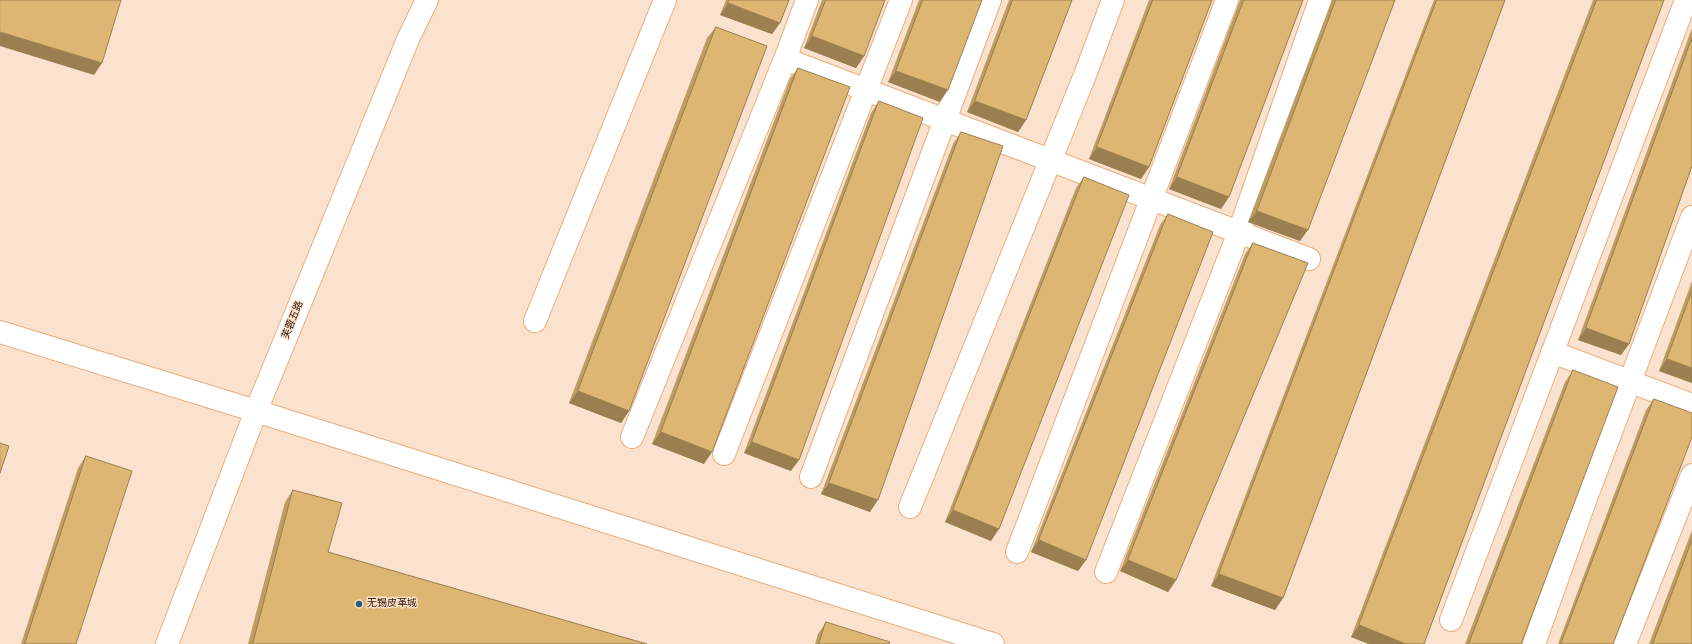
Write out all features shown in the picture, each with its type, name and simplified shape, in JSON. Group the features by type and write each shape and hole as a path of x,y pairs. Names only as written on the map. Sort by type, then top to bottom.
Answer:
{"street":[{"name":"芙蓉五路","path":"168,644 256,411 409,37 427,0"},
{"path":"535,321 665,0"},
{"path":"632,437 785,59 807,0"},
{"path":"724,454 901,0"},
{"path":"811,477 990,0"},
{"path":"910,507 1113,0"},
{"path":"1017,552 1227,0"},
{"path":"1106,572 1239,232 1320,0"},
{"path":"1451,620 1686,0"},
{"path":"785,59 1309,259"},
{"path":"1534,644 1585,501 1692,217"},
{"path":"0,332 256,411 993,644"},
{"path":"1552,352 1692,405"},
{"path":"1625,644 1692,475"}],"building":[{"path":"0,0 121,0 102,63 0,32"},
{"path":"729,0 789,0 780,23 728,3"},
{"path":"826,0 885,0 864,56 812,36"},
{"path":"923,0 982,0 948,90 896,71"},
{"path":"1013,0 1072,0 1026,120 975,101"},
{"path":"1153,0 1212,0 1149,167 1097,147"},
{"path":"1244,0 1303,0 1229,197 1177,177"},
{"path":"1336,0 1395,0 1308,230 1257,211"},
{"path":"1437,0 1505,0 1283,598 1219,574"},
{"path":"1597,0 1664,0 1424,644 1406,644 1359,625"},
{"path":"716,27 767,46 629,411 578,391"},
{"path":"1692,38 1692,166 1629,344 1586,328"},
{"path":"798,68 850,87 712,452 661,432"},
{"path":"879,101 923,118 799,460 752,442"},
{"path":"961,132 1003,146 878,500 829,483"},
{"path":"1084,177 1129,195 999,529 953,510"},
{"path":"1168,214 1213,232 1086,560 1039,540"},
{"path":"1253,243 1308,263 1176,580 1128,560"},
{"path":"1692,291 1692,368 1667,359"},
{"path":"1573,370 1618,387 1521,644 1469,644"},
{"path":"1654,399 1692,413 1692,437 1613,644 1561,644"},
{"path":"0,443 9,446 0,473"},
{"path":"86,456 132,471 76,644 25,644"},
{"name":"无锡皮革城","path":"293,490 342,503 328,552 647,644 253,644"},
{"path":"1692,540 1692,644 1653,644"},
{"path":"826,622 890,642 889,644 819,644"}],"place":[{"name":"无锡皮革城","path":"359,604"}]}
